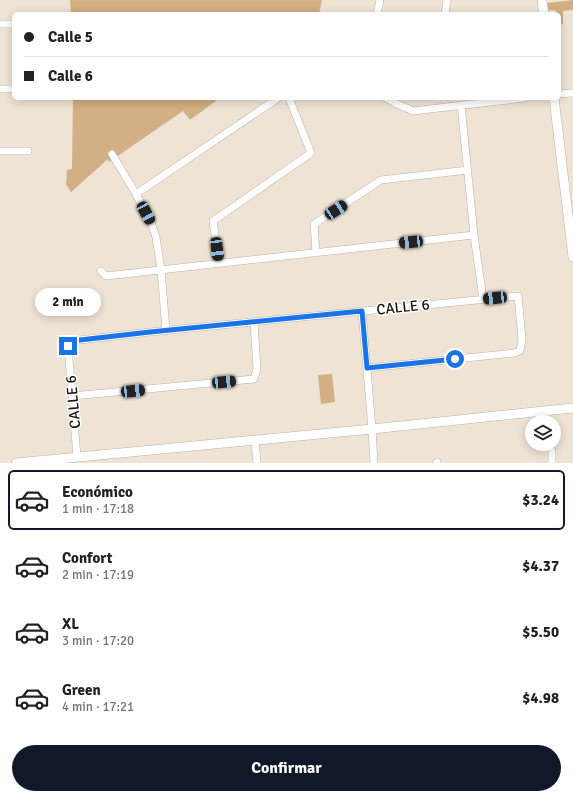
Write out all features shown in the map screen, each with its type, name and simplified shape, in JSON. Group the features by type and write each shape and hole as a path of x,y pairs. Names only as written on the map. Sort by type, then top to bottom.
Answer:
{"street":[{"path":"377,12 380,0"},
{"path":"445,12 447,0"},
{"path":"542,0 544,12"},
{"path":"0,24 12,24"},
{"path":"0,89 12,89"},
{"path":"561,94 573,93"},
{"path":"136,194 275,100"},
{"path":"218,264 213,221 311,153 290,100"},
{"path":"390,100 412,111 506,100"},
{"path":"554,100 571,220 573,257"},
{"path":"460,105 474,235 483,299"},
{"path":"0,151 28,151"},
{"path":"112,154 151,222 156,238 166,330"},
{"path":"316,253 314,224 381,180 468,170"},
{"path":"101,271 106,276 474,235"},
{"name":"CALLE 6","path":"77,457 68,346 71,341 166,330 518,296 522,340 520,351 514,353 367,368"},
{"path":"362,311 374,463"},
{"path":"72,396 254,379 257,369 254,322"},
{"path":"16,463 570,410 573,402"},
{"path":"255,440 257,463"},
{"path":"552,451 552,463"}],"shaded area":[{"path":"70,0 322,0 319,12 71,12"},
{"path":"573,0 573,10 563,11 563,24 561,25 561,12 548,10 547,3"},
{"path":"73,100 217,100 190,120 183,111 109,162 108,159 71,192 66,184 67,170 72,169"},
{"path":"332,374 335,402 321,404 318,375"}],"route":[{"path":"68,346 71,341 362,311 367,368 455,359"}]}
